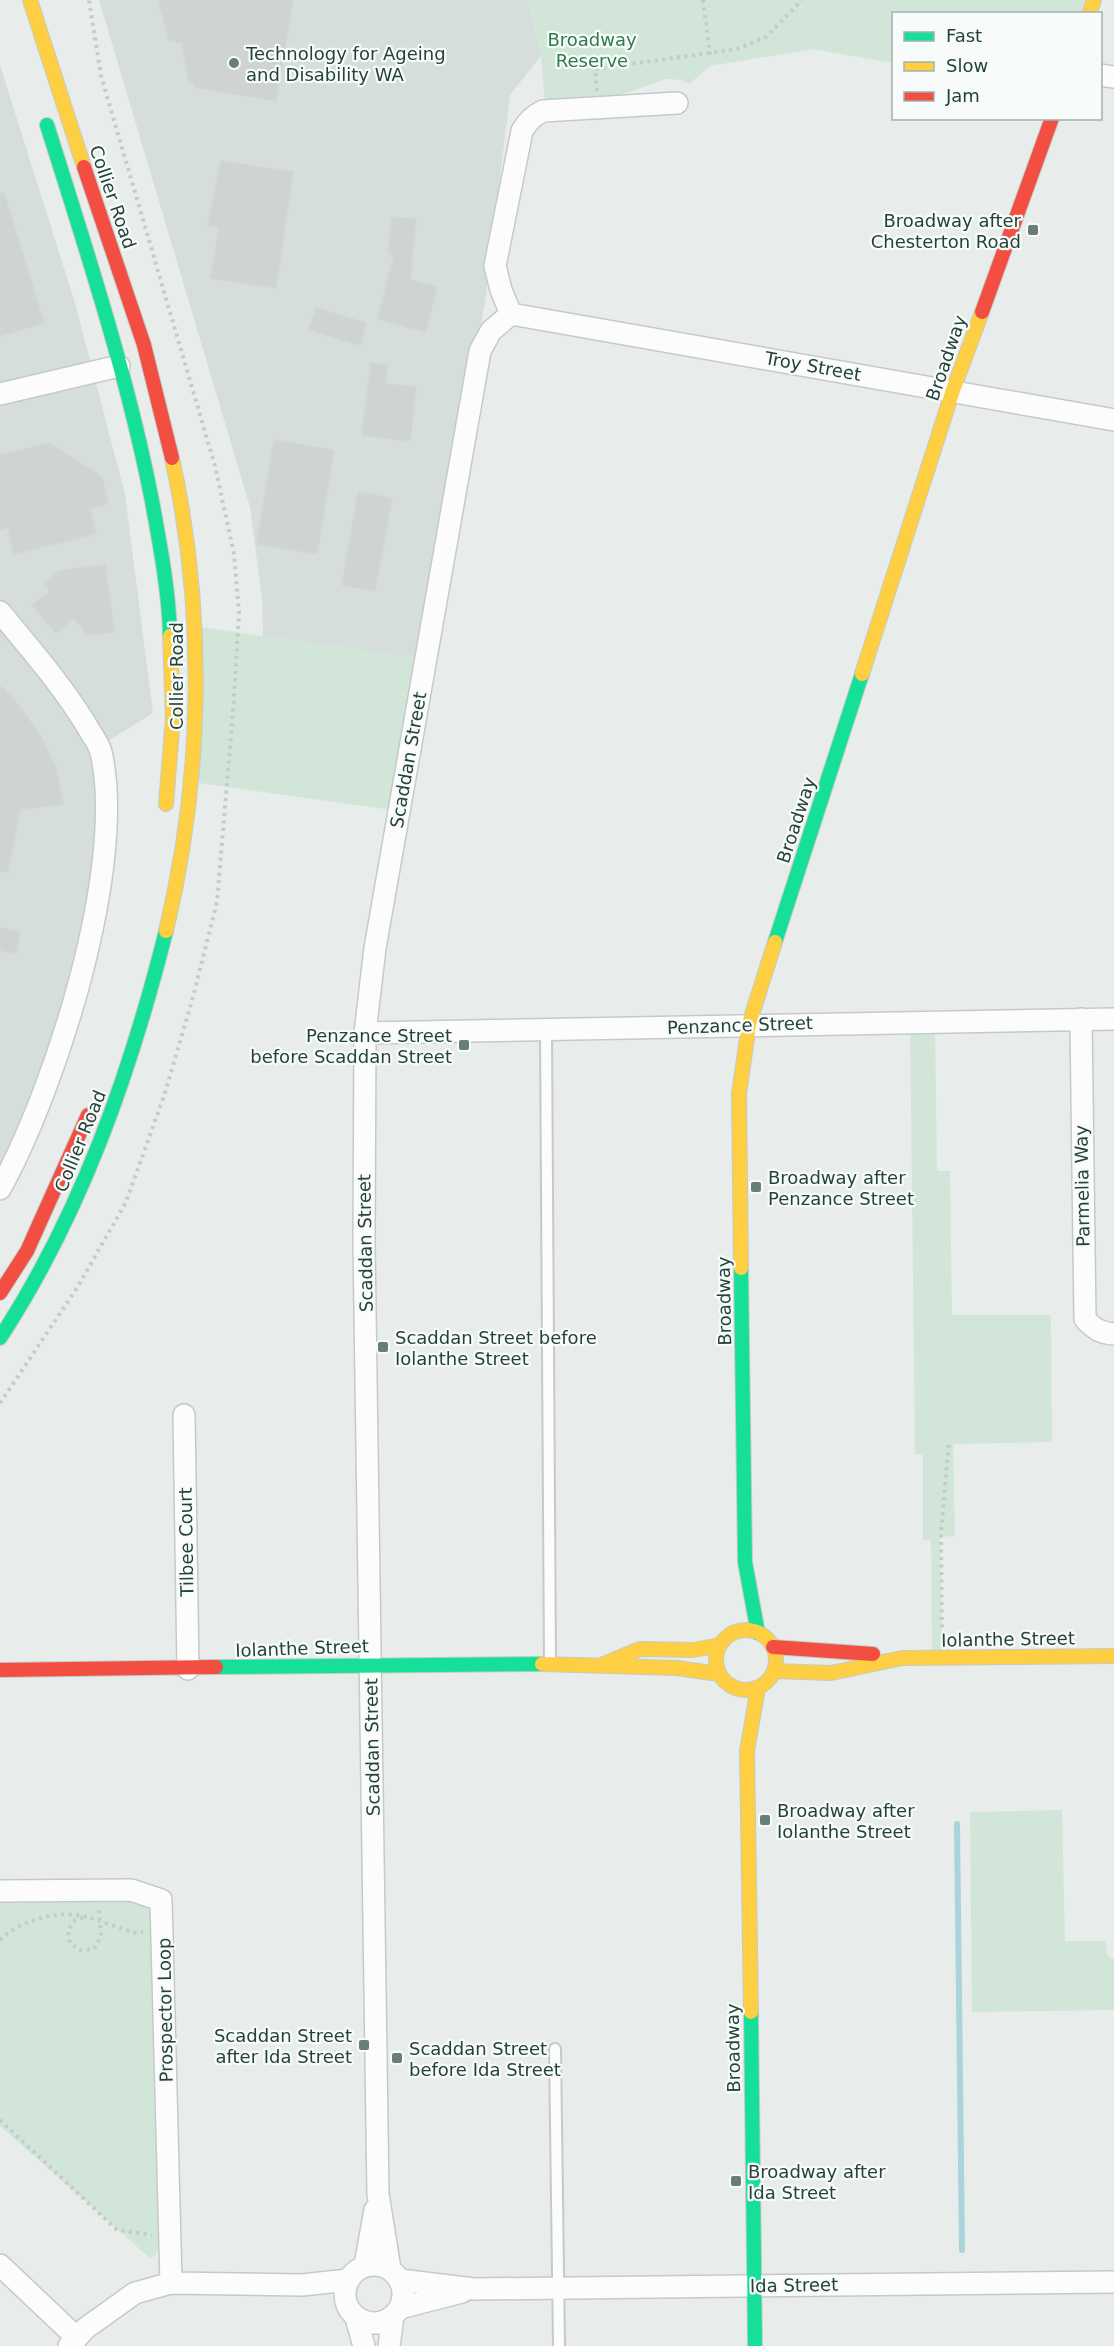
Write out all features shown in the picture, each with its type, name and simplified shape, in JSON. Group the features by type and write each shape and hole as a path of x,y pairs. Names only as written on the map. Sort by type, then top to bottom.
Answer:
{"street":[{"name":"Collier Road","path":"0,1338 28,1298 87,1175 122,1087 155,982 179,873 193,773 197,667 192,571 174,467 148,364 105,225 73,137 30,0"},
{"path":"511,314 501,290 495,266 522,131 534,115 543,111 598,106 677,103"},
{"name":"Collier Road","path":"43,113 119,366 150,479 163,559 172,693 170,775 164,818"},
{"name":"Broadway","path":"758,1633 746,1562 739,1094 749,1023 953,390 1051,120"},
{"name":"Troy Street","path":"511,314 1114,420"},
{"name":"Scaddan Street","path":"365,2265 378,2194 364,1243 365,1033 375,948 480,351 491,331 511,314"},
{"path":"0,394 119,366"},
{"path":"0,612 68,695 101,750 108,816 93,930 60,1049 13,1166 0,1189"},
{"name":"Parmelia Way","path":"1081,1019 1085,1319 1093,1328 1114,1334"},
{"name":"Penzance Street","path":"365,1033 546,1031 749,1023 1114,1019"},
{"name":"Collier Road","path":"0,1293 27,1251 91,1106"},
{"name":"Tilbee Court","path":"184,1415 188,1669"},
{"name":"Broadway","path":"731,1634 746,1562"},
{"path":"740,1631 758,1633 773,1647 776,1655 774,1671 770,1678 758,1688 736,1698 719,1674 716,1664 720,1645 731,1634 740,1631"},
{"name":"Iolanthe Street","path":"604,1664 640,1649 693,1650 720,1645"},
{"name":"Iolanthe Street","path":"773,1647 866,1653 902,1658 1114,1656"},
{"name":"Iolanthe Street","path":"774,1671 831,1673 902,1658"},
{"name":"Iolanthe Street","path":"0,1670 188,1669 371,1664 604,1664 620,1668 677,1668 719,1674"},
{"name":"Broadway","path":"755,2346 747,1750 758,1688"},
{"name":"Broadway","path":"736,1698 747,1750"},
{"name":"Prospector Loop","path":"0,1891 131,1890 161,1900 171,2283"},
{"name":"Scaddan Street","path":"378,2194 395,2274"},
{"path":"364,2346 344,2295 348,2280 365,2265 373,2264 395,2274 403,2289 389,2346"},
{"path":"0,2265 73,2342 135,2293 171,2283 302,2285 348,2280"},
{"name":"Ida Street","path":"395,2274 474,2289 1114,2282"},
{"path":"302,2285 375,2324 396,2312"},
{"name":"Ida Street","path":"396,2312 474,2289"}],"lane":[{"path":"546,1031 550,1665"},
{"path":"555,2049 559,2346"}],"path":[{"path":"703,0 710,55"},
{"path":"598,106 595,69 710,55 737,49 766,37 802,0"},
{"path":"942,1657 941,1532 949,1442"},
{"path":"86,1917 75,1920 68,1931 70,1942 80,1950 94,1949 101,1937 100,1890"},
{"path":"0,1940 7,1933 38,1918 86,1917 136,1933 152,1931"},
{"path":"0,2120 117,2230 170,2237"}],"shaded area":[{"path":"99,0 528,0 541,56 510,95 485,302 426,660 263,636 262,599 250,507"},
{"path":"0,65 75,303 125,494 153,713 102,745 94,930 0,1190"}],"green space":[{"name":"Broadway Reserve","path":"528,0 1085,0 1081,12 892,12 892,63 813,49 710,66 689,84 682,80 666,79 621,95 545,103 541,56"},
{"path":"195,626 426,660 399,811 192,782"},
{"path":"910,1021 935,1021 937,1171 950,1171 952,1315 1051,1315 1052,1442 953,1444 955,1536 940,1537 942,1657 932,1657 931,1541 923,1540 923,1455 915,1454"},
{"path":"1062,1810 1065,1941 1106,1941 1107,1955 1114,1959 1114,2010 972,2012 970,1812"},
{"path":"0,1891 161,1900 170,2237 151,2259 0,2126"}],"building":[{"name":"Technology for Ageing and Disability WA","path":"158,0 293,0 276,101 195,87 195,84 189,83 182,43 169,40"},
{"path":"221,161 293,172 276,288 211,278 219,227 208,226"},
{"path":"0,193 4,193 44,323 0,336"},
{"path":"392,217 416,219 410,280 437,287 425,332 378,319 394,255 388,254"},
{"path":"316,308 366,323 360,345 309,330"},
{"path":"371,363 388,365 385,384 416,387 410,441 362,435"},
{"path":"274,440 334,450 317,554 257,544"},
{"path":"49,443 102,477 108,504 90,508 96,534 14,554 8,527 0,530 0,455"},
{"path":"358,492 392,498 375,591 342,585"},
{"path":"105,565 114,632 88,635 74,618 56,633 32,605 50,591 44,584 59,571"},
{"path":"0,686 14,699 40,735 56,767 63,804 20,809 8,872 0,871"},
{"path":"0,928 20,932 16,954 0,950"}],"waterway":[{"path":"957,1824 962,2250"}],"traffic: fast":[{"path":"47,125 105,312 131,406 161,551 170,636"},
{"path":"775,942 862,674"},
{"path":"0,1338 55,1242 100,1142 136,1037 166,931"},
{"path":"741,1268 745,1562 758,1633"},
{"path":"216,1667 542,1664"},
{"path":"751,2012 755,2346"}],"traffic: slow":[{"path":"30,0 84,167"},
{"path":"1090,12 1094,0"},
{"path":"862,674 953,390 982,312"},
{"path":"166,931 187,814 196,695 191,576 172,458"},
{"path":"166,804 173,717 170,636"},
{"path":"741,1268 739,1094 749,1024 775,942"},
{"path":"746,1630 763,1635 771,1643 776,1660 771,1677 763,1685 746,1690 729,1685 721,1677 716,1660 721,1643 729,1635 746,1630"},
{"path":"604,1664 640,1649 693,1650 720,1645"},
{"path":"774,1671 831,1673 902,1658 1114,1656"},
{"path":"542,1664 677,1668 719,1674"},
{"path":"751,2012 747,1751 758,1688"}],"traffic: jam":[{"path":"982,312 1051,120"},
{"path":"84,167 144,345 172,458"},
{"path":"0,1293 27,1251 88,1115"},
{"path":"773,1647 873,1654"},
{"path":"0,1670 216,1667"}],"place":[{"name":"Technology for Ageing and Disability WA","path":"234,63"},
{"name":"Broadway after Chesterton Road","path":"1033,230"},
{"name":"Penzance Street before Scaddan Street","path":"464,1045"},
{"name":"Broadway after Penzance Street","path":"756,1187"},
{"name":"Scaddan Street before Iolanthe Street","path":"383,1347"},
{"name":"Broadway after Iolanthe Street","path":"765,1820"},
{"name":"Scaddan Street after Ida Street","path":"364,2045"},
{"name":"Scaddan Street before Ida Street","path":"397,2058"},
{"name":"Broadway after Ida Street","path":"736,2181"}]}
